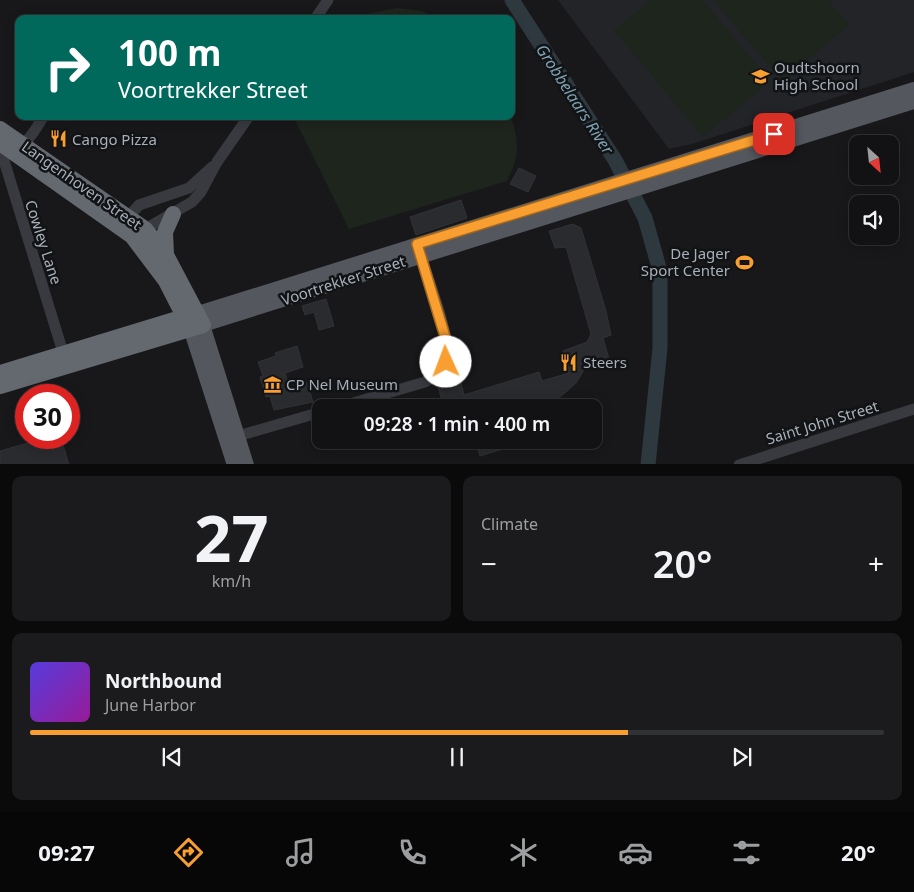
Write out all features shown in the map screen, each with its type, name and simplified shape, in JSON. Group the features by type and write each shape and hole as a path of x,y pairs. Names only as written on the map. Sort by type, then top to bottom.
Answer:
{"highway":[{"name":"Langenhoven Street","path":"0,129 24,144 166,255 194,321"},
{"name":"Langenhoven Street","path":"3,145 131,227 166,282 194,321"},
{"path":"166,255 165,232 173,214"},
{"name":"Voortrekker Street","path":"0,386 65,360 194,321"},
{"name":"Voortrekker Street","path":"0,373 65,360"}],"main road":[{"name":"Voortrekker Street","path":"654,177 914,90"},
{"name":"Voortrekker Street","path":"194,321 593,195 914,102"},
{"path":"194,321 247,464"},
{"path":"194,321 234,464"}],"street":[{"path":"318,15 328,0"},
{"path":"3,145 17,148 24,144 41,120"},
{"path":"131,227 173,214 192,202 201,192 217,162 245,120"},
{"name":"Cowley Lane","path":"3,145 2,154 5,167 65,360"},
{"path":"131,227 139,205 189,188 217,162"},
{"path":"367,399 425,382 437,374 446,362 447,343 419,250"},
{"name":"Saint John Street","path":"739,464 914,409"},
{"path":"238,436 312,415"}],"shaded area":[{"name":"Oudtshoorn High School","path":"558,0 914,0 914,72 692,144 669,149"},
{"path":"651,0 702,0 770,81 703,137 614,30"},
{"path":"713,0 828,0 849,25 782,81"},
{"path":"397,8 422,11 428,15 364,15"},
{"path":"295,120 512,120 516,134 517,149 514,164 507,181 349,229"}],"building":[{"path":"519,168 536,176 528,192 510,184"},
{"path":"461,200 467,218 416,235 410,217"},
{"path":"573,224 581,228 606,311 611,335 603,338 609,359 585,368 576,383 558,399 441,399 437,383 446,376 451,368 457,367 464,395 539,372 542,381 569,373 563,351 587,342 591,334 566,247 555,248 549,231"},
{"path":"326,299 334,326 319,330 314,312 305,315 302,306"},
{"path":"297,346 303,367 285,373 290,388 307,382 312,402 274,410 270,396 266,397 260,377 263,376 258,362 276,356 275,353"},
{"path":"15,447 15,449 64,449 69,464 0,464 0,451"},
{"path":"478,449 503,449 480,456"}],"waterway":[{"name":"Grobbelaars River","path":"512,0 615,160 645,218 660,271 660,348 648,464"}],"place":[{"name":"Oudtshoorn High School","path":"760,76"},
{"name":"Cango Pizza","path":"58,139"},
{"name":"De Jager Sport Center","path":"744,262"},
{"name":"Steers","path":"569,362"},
{"name":"CP Nel Museum","path":"272,384"}],"route":[{"path":"446,362 447,343 417,244 774,134"}]}
